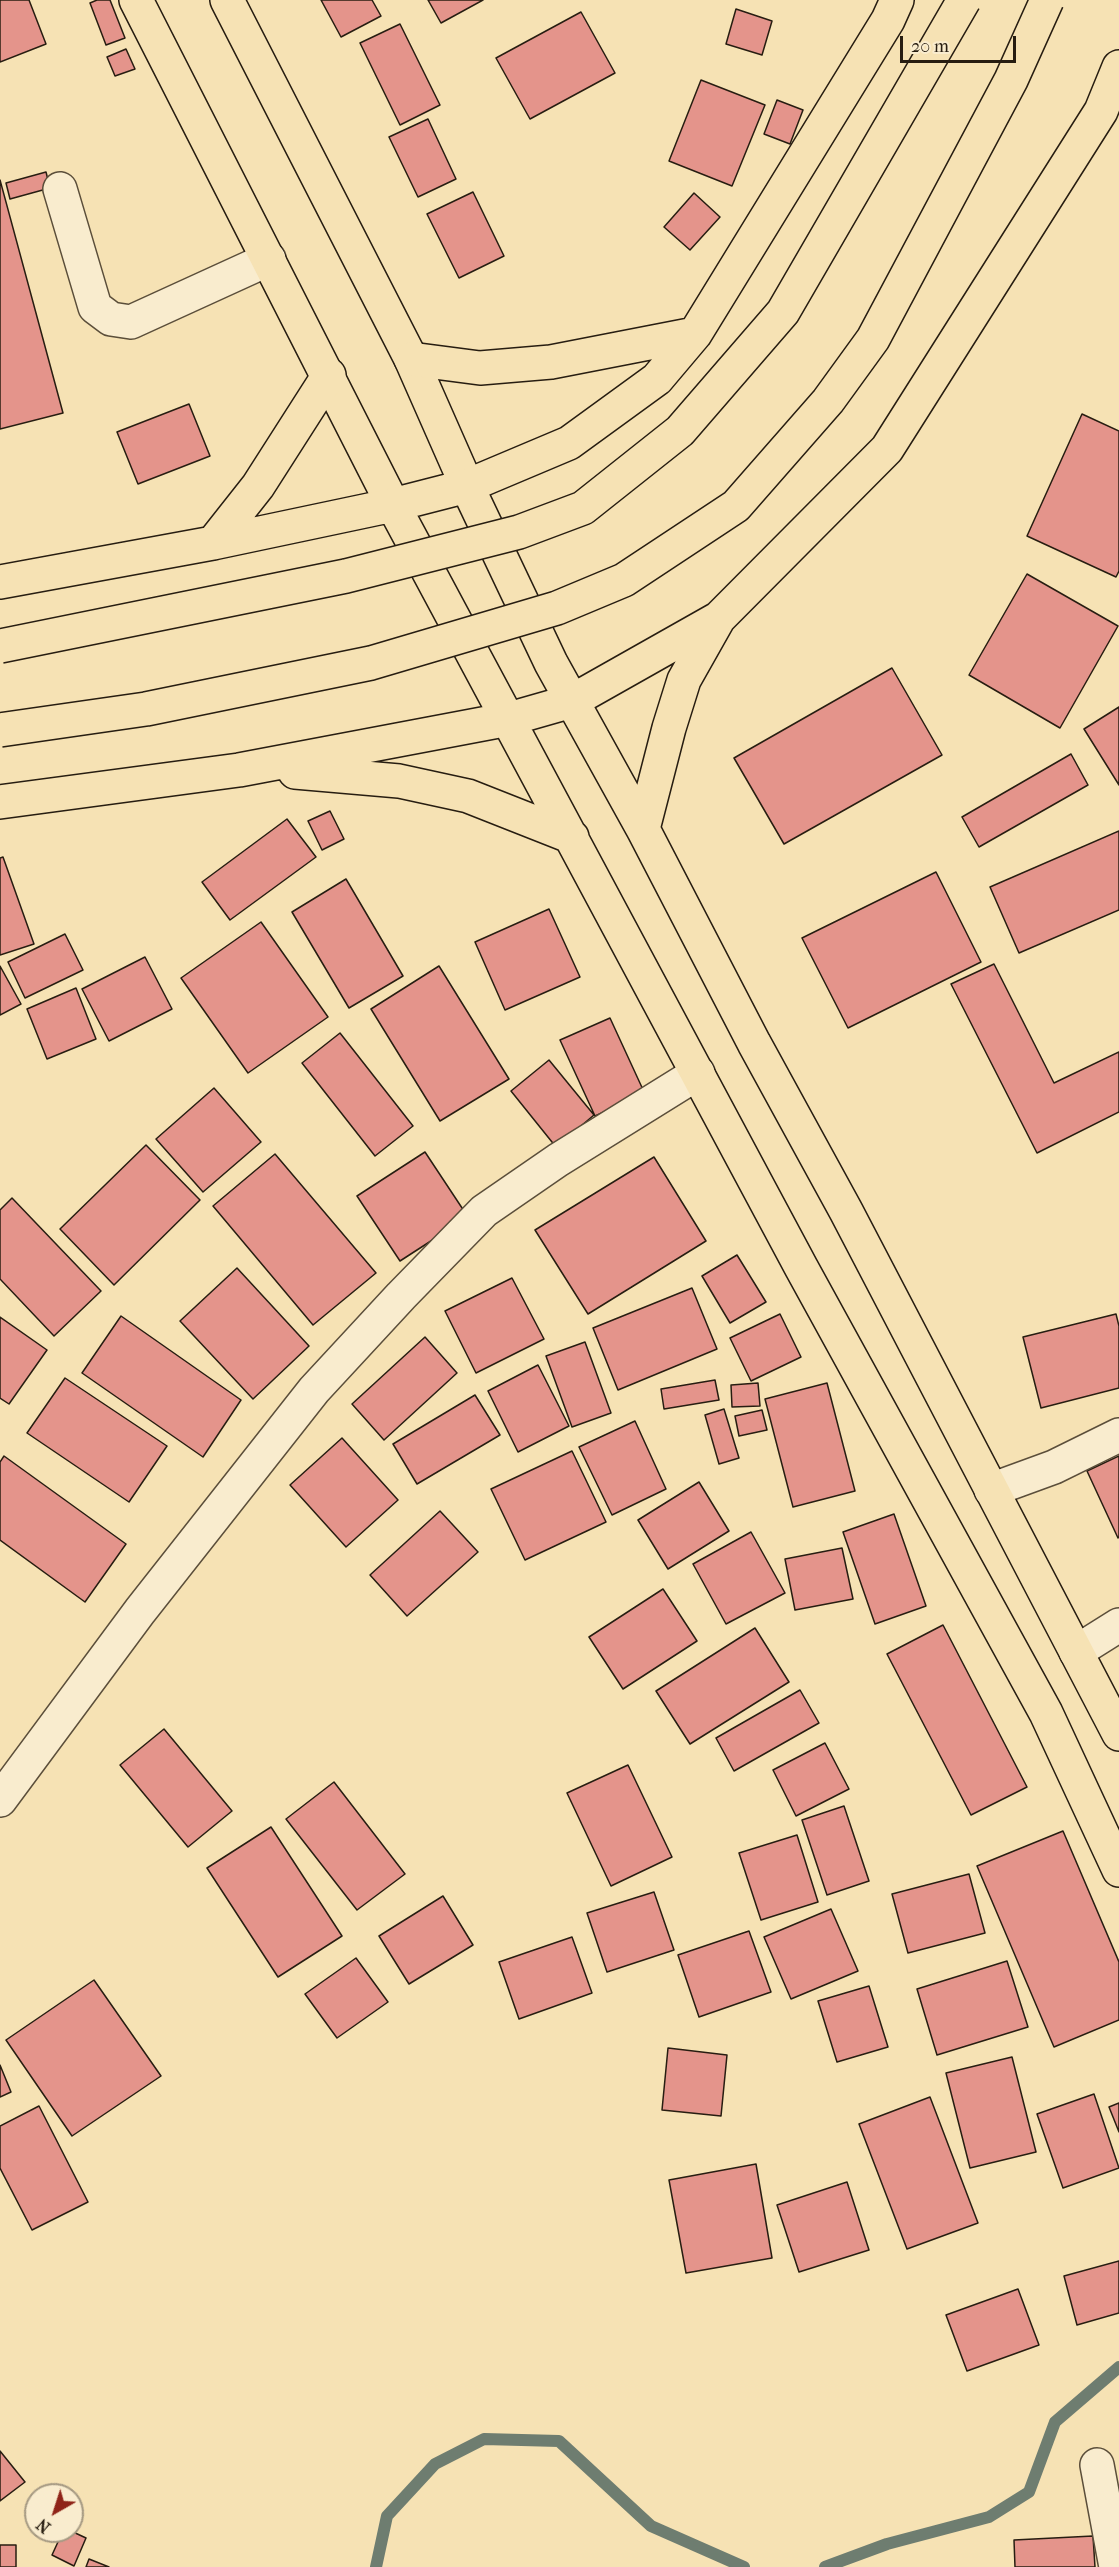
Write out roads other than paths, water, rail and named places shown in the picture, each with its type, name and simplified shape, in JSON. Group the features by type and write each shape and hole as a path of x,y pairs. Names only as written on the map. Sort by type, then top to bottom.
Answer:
{"main road":[{"path":"136,0 329,375 393,505 1046,1713 1119,1870"},
{"path":"227,0 411,359 467,486 551,663 643,829 754,1043 846,1211 1119,1734"},
{"path":"0,582 213,543 393,505 467,486 569,443 657,379 695,334 888,20 897,0"},
{"path":"0,646 346,576 519,532 583,508 680,431 783,312 964,0"},
{"path":"0,730 146,709 371,663 557,609 624,580 735,506 828,401 873,339 1011,80 1047,0"},
{"path":"643,829 684,680 719,618 887,449 1101,111 1119,68"},
{"path":"411,359 480,368 539,363 695,334"},
{"path":"213,543 258,486 329,375"},
{"path":"0,802 239,770 509,719 572,701 719,618"},
{"path":"239,770 323,773 399,781 468,796 572,837"}],"street":[{"path":"60,189 95,307 111,319 131,322 268,259"},
{"path":"0,1800 140,1611 314,1390 401,1296 484,1211 531,1177 698,1073"},
{"path":"991,1490 1054,1467 1119,1435"},
{"path":"1076,1652 1119,1625"},
{"path":"1097,2465 1116,2567"}],"waterway":[{"path":"825,2567 887,2544 989,2517 1029,2492 1055,2422 1119,2367"},
{"path":"376,2567 387,2516 435,2464 484,2439 559,2441 651,2526 744,2567"}]}
